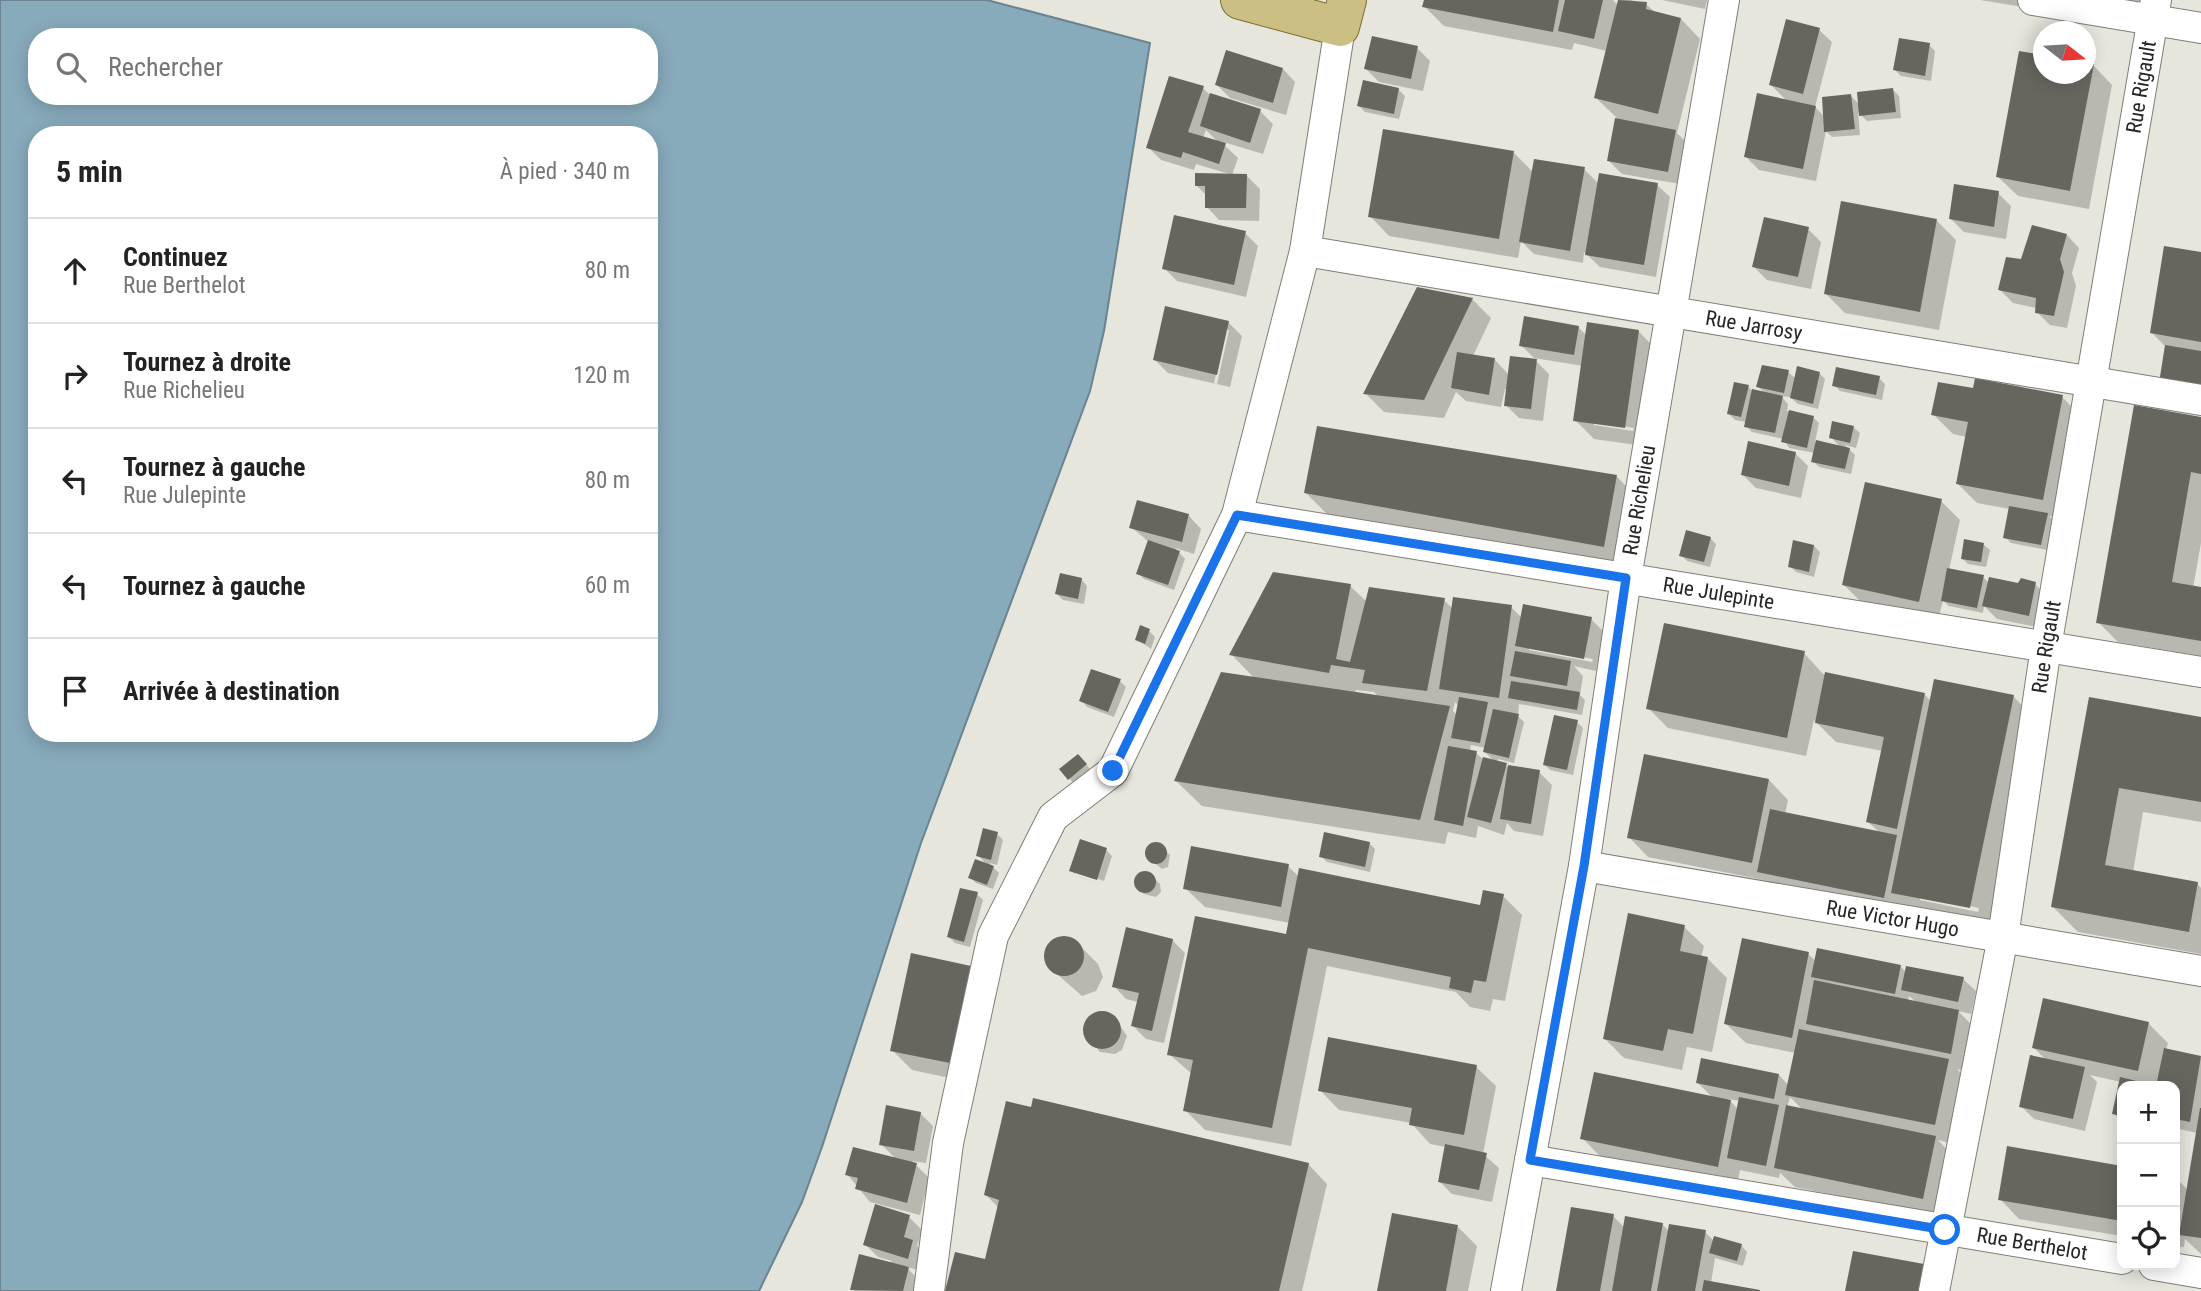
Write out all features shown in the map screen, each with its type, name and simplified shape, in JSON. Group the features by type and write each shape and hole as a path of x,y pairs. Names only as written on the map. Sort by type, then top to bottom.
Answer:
{"main road":[{"path":"1240,0 1343,13"}],"street":[{"name":"Rue Richelieu","path":"1506,1291 1584,866 1626,578 1724,0"},
{"path":"2033,0 2154,10 2201,28"},
{"name":"Rue Rigault","path":"1934,1291 2003,937 2046,646 2154,10"},
{"path":"929,1291 948,1143 993,936 1053,817 1113,771 1237,515 1305,251 1343,13"},
{"name":"Rue Jarrosy","path":"1305,251 2201,400"},
{"name":"Rue Julepinte","path":"1237,515 2201,672"},
{"name":"Rue Victor Hugo","path":"1584,866 2201,971"},
{"name":"Rue Berthelot","path":"1530,1160 2117,1258"},
{"path":"2180,1269 2201,1273"}],"water":[{"path":"0,0 987,0 1150,43 1104,331 1090,391 921,843 802,1202 759,1291 0,1291"}],"building":[{"path":"1424,0 1559,0 1553,32 1422,7"},
{"path":"1565,0 1603,0 1594,39 1558,31"},
{"path":"1618,0 1647,2 1646,9 1681,18 1658,114 1594,98"},
{"path":"1786,19 1820,28 1803,94 1769,85"},
{"path":"1372,36 1418,46 1411,79 1364,69"},
{"path":"1899,38 1930,43 1925,76 1893,70"},
{"path":"1226,50 1283,68 1273,103 1215,85"},
{"path":"2019,51 2033,53 2033,84 2090,84 2070,191 1996,177"},
{"path":"1169,76 1204,86 1188,132 1226,143 1219,164 1183,152 1181,158 1146,148"},
{"path":"1363,80 1399,88 1394,114 1357,106"},
{"path":"1893,88 1896,112 1859,116 1857,92"},
{"path":"1210,93 1261,109 1250,143 1200,126"},
{"path":"1757,93 1816,106 1803,169 1744,157"},
{"path":"1851,94 1855,129 1824,132 1822,97"},
{"path":"1615,118 1676,130 1668,172 1607,161"},
{"path":"1383,129 1514,151 1499,239 1368,217"},
{"path":"1534,159 1585,167 1570,251 1519,242"},
{"path":"1195,173 1247,174 1246,208 1205,208 1205,186 1195,186"},
{"path":"1599,173 1658,183 1644,265 1585,255"},
{"path":"1954,184 1999,191 1994,227 1949,219"},
{"path":"1841,201 1937,219 1920,312 1824,294"},
{"path":"1174,215 1246,231 1234,285 1162,269"},
{"path":"1764,217 1809,227 1798,277 1752,267"},
{"path":"2032,225 2067,234 2060,259 2064,272 2054,316 2035,313 2036,298 1998,290 2006,257 2021,259"},
{"path":"2164,246 2201,252 2201,342 2150,333"},
{"path":"1417,287 1473,298 1424,400 1363,394"},
{"path":"1165,306 1229,321 1217,375 1153,360"},
{"path":"1524,316 1579,326 1574,355 1519,346"},
{"path":"1587,322 1639,330 1625,428 1573,421"},
{"path":"2165,345 2201,351 2201,390 2159,383"},
{"path":"1457,352 1495,358 1489,395 1451,388"},
{"path":"1510,356 1537,359 1531,409 1504,406"},
{"path":"1762,365 1789,370 1784,393 1756,387"},
{"path":"1797,366 1820,372 1813,404 1790,398"},
{"path":"1836,367 1880,376 1876,395 1832,386"},
{"path":"1975,378 2063,395 2043,500 1956,484 1968,422 1931,415 1938,382 1973,388"},
{"path":"1734,382 1749,385 1741,417 1727,414"},
{"path":"1752,389 1783,396 1775,433 1744,427"},
{"path":"2134,405 2201,417 2201,474 2191,472 2172,582 2201,587 2201,641 2096,623"},
{"path":"1789,410 1814,416 1807,448 1781,442"},
{"path":"1832,421 1854,426 1850,443 1829,438"},
{"path":"1317,426 1617,475 1604,547 1304,493"},
{"path":"1816,440 1850,448 1845,469 1811,462"},
{"path":"1748,441 1796,452 1789,486 1741,475"},
{"path":"1865,482 1942,499 1919,602 1842,585"},
{"path":"1137,500 1189,514 1182,542 1129,528"},
{"path":"2009,506 2048,513 2041,545 2003,538"},
{"path":"1686,530 1711,537 1704,562 1679,556"},
{"path":"1964,539 1984,543 1981,562 1961,559"},
{"path":"1148,540 1180,551 1168,585 1136,574"},
{"path":"1793,540 1814,545 1809,572 1788,567"},
{"path":"1947,568 1984,575 1977,608 1941,601"},
{"path":"1273,572 1351,584 1336,659 1350,662 1369,587 1445,598 1427,691 1362,683 1365,670 1331,665 1329,673 1229,655"},
{"path":"1060,573 1082,578 1078,599 1055,594"},
{"path":"1989,577 2018,583 2021,578 2036,582 2029,616 1982,606"},
{"path":"1453,597 1512,605 1499,698 1439,689"},
{"path":"1523,604 1592,617 1584,659 1515,646"},
{"path":"1664,623 1805,651 1787,738 1646,709"},
{"path":"1140,625 1150,629 1145,644 1135,640"},
{"path":"1515,651 1571,661 1567,686 1510,676"},
{"path":"1091,669 1121,679 1108,712 1079,701"},
{"path":"1221,672 1450,706 1420,820 1174,781"},
{"path":"1825,672 1925,693 1897,829 1866,822 1884,737 1815,723"},
{"path":"1934,679 2014,695 1970,908 1891,893"},
{"path":"1511,681 1580,692 1577,710 1508,698"},
{"path":"1459,697 1488,702 1480,743 1451,738"},
{"path":"2089,697 2201,717 2201,802 2119,788 2105,865 2198,882 2189,932 2051,907"},
{"path":"1493,709 1519,714 1509,758 1483,752"},
{"path":"1554,715 1578,720 1567,770 1543,765"},
{"path":"1448,746 1477,751 1463,826 1434,820"},
{"path":"1078,754 1087,764 1068,780 1059,769"},
{"path":"1644,754 1769,779 1752,863 1627,838"},
{"path":"1483,757 1507,763 1491,823 1467,817"},
{"path":"1508,765 1540,770 1531,824 1500,819"},
{"path":"1770,809 1897,835 1884,898 1757,872"},
{"path":"983,828 998,832 991,860 976,856"},
{"path":"1324,832 1370,842 1365,867 1319,857"},
{"path":"1080,839 1107,848 1097,880 1069,871"},
{"path":"1156,842 1164,845 1167,853 1164,861 1156,864 1148,861 1145,853 1148,845"},
{"path":"1191,846 1289,864 1281,907 1183,889"},
{"path":"975,859 994,866 987,885 968,878"},
{"path":"1299,868 1480,905 1483,890 1504,894 1486,982 1474,980 1471,993 1449,988 1451,977 1308,948 1272,1128 1183,1111 1193,1060 1167,1055 1195,916 1286,934"},
{"path":"1145,871 1153,874 1156,882 1153,890 1145,893 1137,890 1134,882 1137,874"},
{"path":"960,888 978,892 964,942 947,937"},
{"path":"1628,913 1685,925 1680,951 1708,957 1693,1034 1668,1029 1663,1051 1603,1039"},
{"path":"1126,927 1173,939 1152,1031 1131,1026 1139,993 1112,987"},
{"path":"1064,936 1072,937 1078,942 1083,948 1083,964 1078,970 1072,975 1064,976 1056,975 1050,970 1045,964 1044,956 1045,948 1050,942 1056,937"},
{"path":"1742,938 1809,952 1792,1038 1724,1024"},
{"path":"1817,948 1901,965 1895,994 1811,977"},
{"path":"911,953 971,966 950,1063 890,1051"},
{"path":"1906,966 1964,977 1958,1002 1901,990"},
{"path":"1814,980 1959,1010 1951,1054 1806,1024"},
{"path":"2043,998 2149,1022 2138,1071 2032,1048"},
{"path":"1102,1011 1116,1016 1121,1030 1116,1044 1102,1049 1088,1044 1083,1030 1088,1016"},
{"path":"1799,1029 1949,1059 1935,1125 1785,1095"},
{"path":"1328,1037 1477,1065 1464,1135 1409,1125 1412,1108 1318,1091"},
{"path":"2164,1048 2201,1056 2190,1122 2180,1120 2180,1081 2157,1081"},
{"path":"2030,1055 2085,1067 2073,1119 2019,1107"},
{"path":"1701,1058 1779,1074 1774,1099 1696,1083"},
{"path":"1594,1072 1731,1100 1718,1167 1580,1139"},
{"path":"2120,1077 2137,1081 2119,1081"},
{"path":"2117,1091 2117,1115 2112,1114"},
{"path":"1739,1097 1779,1105 1766,1166 1727,1158"},
{"path":"1033,1098 1309,1163 1279,1291 945,1291 955,1252 985,1259 999,1200 984,1195 1006,1101 1031,1107"},
{"path":"886,1105 921,1112 914,1151 879,1145"},
{"path":"1786,1105 1936,1136 1923,1199 1774,1168"},
{"path":"2201,1108 2201,1238 2180,1235"},
{"path":"1445,1144 1487,1153 1479,1190 1438,1182"},
{"path":"2007,1146 2117,1165 2117,1220 1998,1200"},
{"path":"853,1147 917,1163 907,1203 855,1189 858,1178 845,1175"},
{"path":"875,1204 910,1215 904,1237 913,1240 908,1259 863,1245"},
{"path":"1571,1207 1614,1214 1600,1291 1556,1291"},
{"path":"1392,1213 1458,1225 1446,1291 1377,1291"},
{"path":"1625,1216 1663,1223 1651,1291 1612,1291"},
{"path":"1669,1224 1706,1230 1695,1291 1657,1291"},
{"path":"1714,1236 1742,1244 1737,1261 1709,1253"},
{"path":"1853,1251 1924,1264 1918,1291 1845,1291"},
{"path":"859,1254 909,1267 903,1291 850,1290"},
{"path":"1704,1280 1760,1290 1760,1291 1702,1291"}],"route":[{"path":"1113,771 1237,515 1626,578 1584,866 1530,1160 1945,1230"}]}
